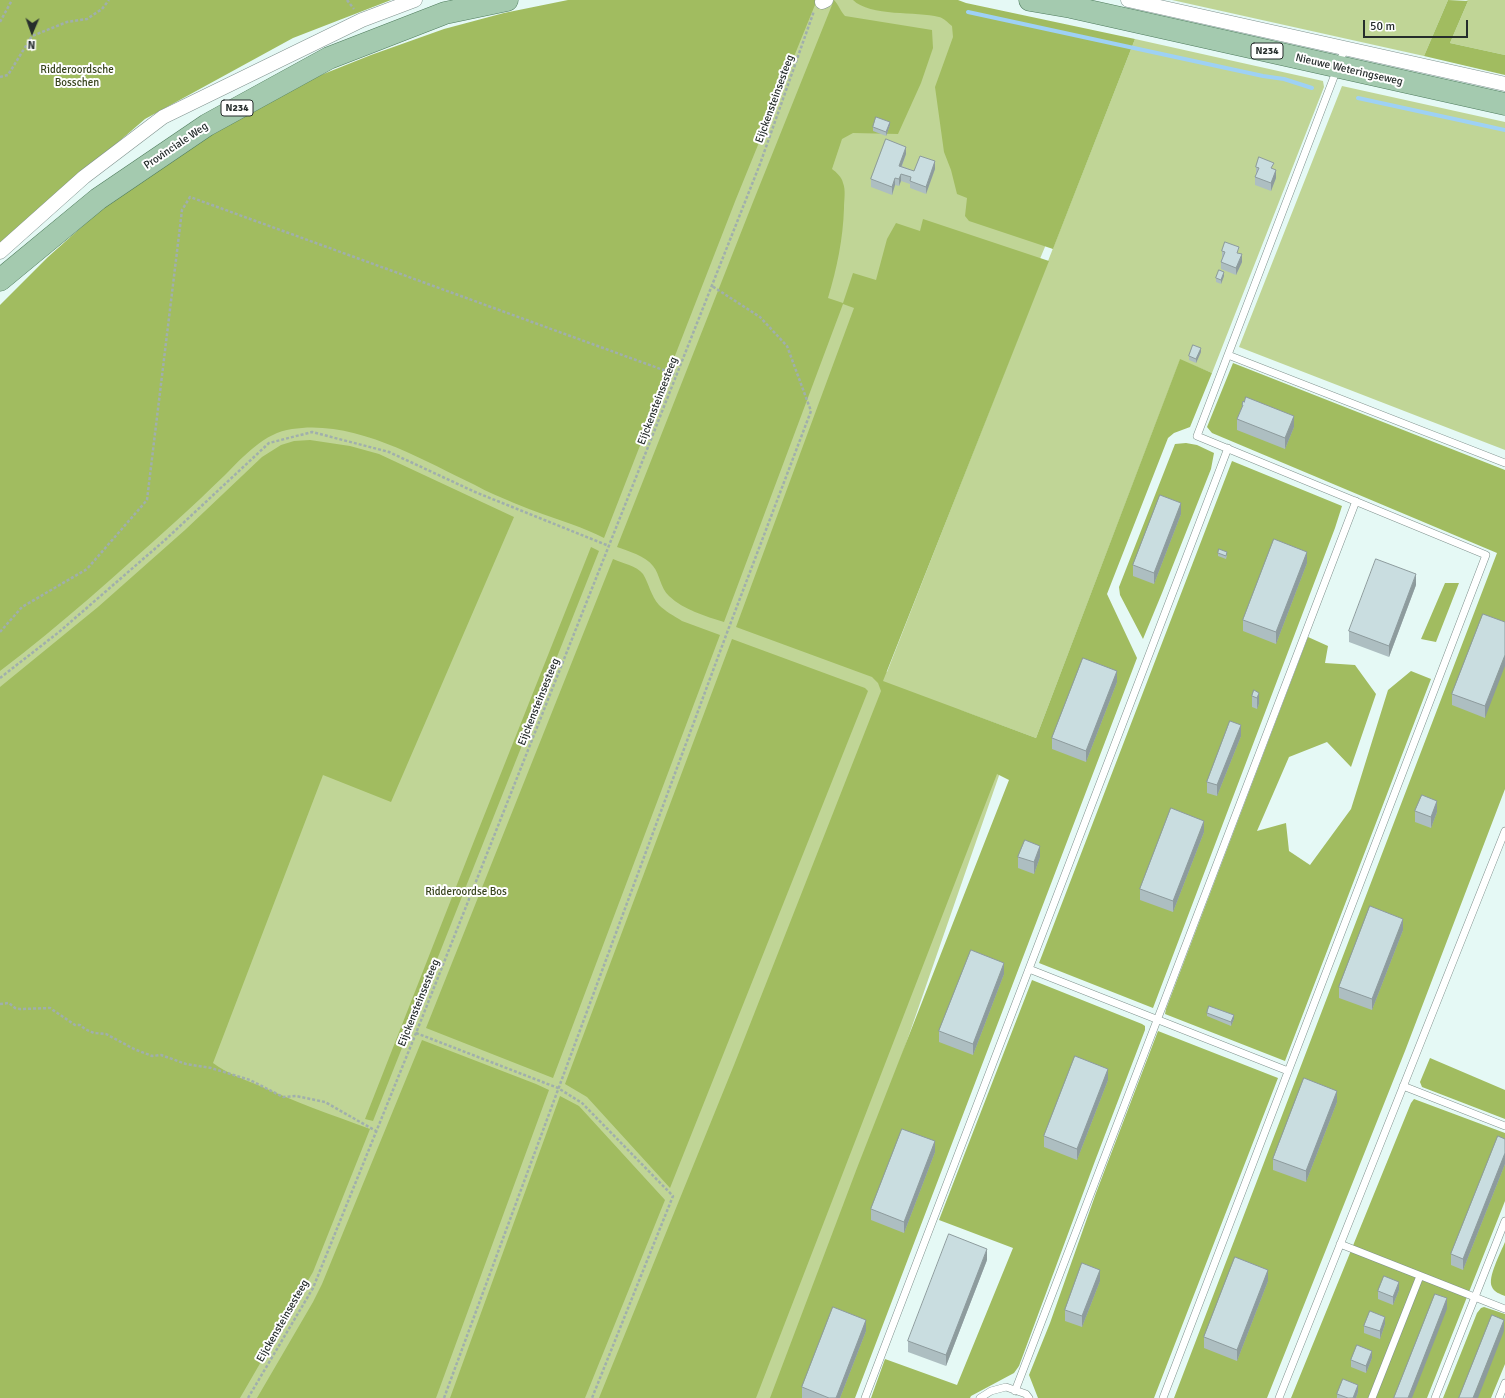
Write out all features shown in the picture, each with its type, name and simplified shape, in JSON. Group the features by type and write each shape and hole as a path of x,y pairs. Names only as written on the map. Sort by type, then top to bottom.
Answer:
{"main road":[{"name":"Provinciale Weg","path":"0,280 98,199 207,125 329,58 445,13 507,0"},
{"name":"Nieuwe Weteringseweg","path":"1030,0 1342,58 1505,104"}],"street":[{"path":"0,252 84,177 162,117 362,20 415,0"},
{"name":"Nieuwe Weteringseweg","path":"1128,0 1342,58 1505,84"}],"lane":[{"path":"1164,1398 1486,555 1197,436 1342,58"},
{"path":"1228,354 1505,463"},
{"path":"864,1398 1228,448"},
{"path":"1016,1391 1356,501"},
{"path":"1279,1398 1505,831"},
{"path":"1029,969 1288,1071"},
{"path":"1403,1086 1505,1126"},
{"path":"1435,1398 1505,1221"},
{"path":"1340,1244 1505,1309"},
{"path":"1372,1398 1420,1276"},
{"path":"1499,1398 1505,1383"},
{"path":"980,1398 991,1391 1006,1387 1026,1394 1029,1398"}],"path":[{"path":"0,22 12,0"},
{"path":"0,76 8,75 32,36 67,22 87,19 102,9 109,0"},
{"name":"Eijckensteinsesteeg","path":"248,1398 313,1288 416,1033 760,164 814,12 824,1"},
{"path":"0,632 22,607 88,569 147,500 182,210 190,197 677,375"},
{"path":"444,1398 811,411 787,346 760,317 712,286"},
{"path":"0,678 59,632 159,545 269,443 312,432 389,452 475,492 609,546"},
{"path":"0,1004 9,1004 20,1009 50,1008 75,1025 80,1025 94,1033 106,1034 134,1049 152,1056 161,1055 186,1064 211,1068 250,1080 283,1097 296,1096 325,1102 376,1131"},
{"path":"416,1033 558,1088 582,1103 673,1196 592,1398"}],"green space":[{"name":"Ridderoordsche Bosschen","path":"0,0 391,0 293,38 145,119 0,244"},
{"path":"568,0 817,0 736,199 604,538 580,527 528,509 484,490 410,453 363,435 315,427 282,431 272,435 255,446 188,511 111,579 0,671 0,305 48,257 104,207 168,158 306,81 371,55 444,29 504,13"},
{"name":"Ridderoordse Bos","path":"666,0 895,0 1121,65 871,663 887,672 1135,39 1323,81 1324,87 1212,373 1180,360 1036,738 960,710 1012,738 783,1398 0,1398 0,315"},
{"path":"834,0 845,16 932,30 933,48 921,83 898,134 853,133 842,139 832,169 840,177 844,186 845,195 843,220 839,253 828,298 843,303 853,273 876,280 887,239 896,223 920,231 923,219 1049,261 883,681 1036,738 1180,359 1212,373 1190,427 1174,433 1168,438 1107,594 1137,658 855,1398 770,1398 857,1168 1009,780 997,774 756,1398 599,1398 734,1065 881,691 878,683 872,677 736,627 854,308 843,304 724,622 695,612 675,601 666,593 655,569 650,562 636,554 617,547"},
{"path":"853,0 958,0 966,3 1135,39 1053,249 969,221 965,216 967,198 957,194 951,170 944,152 935,87 953,37 952,26 944,19 939,17 894,13 871,9"},
{"path":"1172,0 1448,0 1424,56"},
{"path":"1448,0 1468,1 1450,43 1505,55 1505,75 1424,56"},
{"path":"1466,0 1505,0 1505,55 1450,43 1468,1"},
{"path":"1342,86 1505,122 1505,450 1239,347"},
{"path":"1233,363 1505,470 1505,789 1405,1051 1267,1398 1174,1398 1497,553 1212,433 1207,427"},
{"path":"310,440 350,446 379,454 514,517 391,802 323,775 213,1063 235,1076 370,1129 313,1272 240,1398 0,1398 0,687 98,607 185,530 262,457 281,445 294,441"},
{"path":"1186,443 1197,445 1214,453 1211,469 1143,639 1120,595 1119,587 1175,444"},
{"path":"1232,461 1342,506 1335,528 1153,1008 1039,963"},
{"path":"591,547 599,551 373,1121 365,1119 476,836"},
{"path":"613,559 640,571 643,574 656,601 667,611 682,621 720,635 553,1078 426,1028"},
{"path":"1445,583 1459,583 1436,642 1421,639"},
{"path":"1308,637 1328,646 1325,663 1355,665 1376,694 1351,767 1327,742 1289,757 1257,831 1286,823 1289,851 1310,865 1351,809 1388,690 1411,671 1431,679 1285,1061 1165,1014"},
{"path":"732,639 865,688 868,691 670,1188 587,1097 565,1084"},
{"path":"1032,980 1142,1024 1145,1026 1145,1030 1019,1366 1014,1373 971,1396 970,1398 871,1398 885,1359 957,1385 1013,1248 939,1220"},
{"path":"1158,1031 1278,1078 1154,1398 1038,1398 1029,1375 1050,1323 1096,1193"},
{"path":"422,1040 549,1090 436,1398 257,1398 322,1284"},
{"path":"1430,1058 1505,1090 1505,1119 1422,1087 1420,1082"},
{"path":"560,1096 579,1106 665,1200 585,1398 450,1398"},
{"path":"1414,1099 1505,1133 1505,1201 1427,1398 1291,1398 1411,1103"},
{"path":"1505,1242 1505,1296 1494,1290 1491,1283 1491,1278"},
{"path":"1484,1307 1505,1314 1505,1364 1491,1398 1443,1398 1477,1313"}],"building":[{"path":"876,117 890,122 886,132 873,127"},
{"path":"886,139 906,147 899,166 914,171 920,156 935,161 926,187 910,181 911,177 901,174 899,179 895,178 892,187 871,179"},
{"path":"1259,157 1274,163 1271,168 1276,170 1271,183 1255,177 1259,168 1256,167"},
{"path":"1225,242 1239,247 1237,253 1242,254 1236,268 1221,262 1225,252 1222,251"},
{"path":"1219,270 1224,272 1221,280 1216,278"},
{"path":"1193,345 1201,348 1196,359 1189,356"},
{"path":"1246,397 1294,416 1285,438 1237,419 1243,405 1243,401 1244,402"},
{"path":"1160,495 1181,503 1154,573 1133,565"},
{"path":"1274,539 1307,552 1276,632 1243,620"},
{"path":"1219,549 1227,552 1226,556 1218,553"},
{"path":"1376,559 1416,574 1389,646 1349,631"},
{"path":"1483,614 1505,622 1505,655 1485,706 1452,694"},
{"path":"1083,658 1117,671 1086,751 1052,738"},
{"path":"1254,690 1259,693 1257,698 1252,696"},
{"path":"1230,721 1241,725 1217,785 1207,782"},
{"path":"1422,795 1437,801 1431,817 1415,811"},
{"path":"1171,808 1204,821 1173,901 1140,889"},
{"path":"1025,840 1040,846 1034,862 1018,857"},
{"path":"1370,906 1403,919 1372,999 1339,987"},
{"path":"971,950 1004,963 973,1044 939,1031"},
{"path":"1209,1006 1234,1015 1231,1022 1207,1013"},
{"path":"1075,1056 1108,1069 1077,1149 1044,1136"},
{"path":"1304,1078 1337,1091 1306,1171 1273,1159"},
{"path":"902,1129 935,1141 904,1222 871,1209"},
{"path":"1498,1136 1505,1139 1505,1153 1463,1259 1451,1254"},
{"path":"949,1234 987,1249 946,1355 908,1341"},
{"path":"1235,1257 1268,1270 1237,1350 1204,1337"},
{"path":"1082,1263 1100,1270 1082,1316 1065,1310"},
{"path":"1384,1276 1399,1282 1393,1297 1378,1291"},
{"path":"1435,1294 1447,1298 1408,1398 1394,1398"},
{"path":"833,1307 866,1320 836,1398 829,1398 802,1387"},
{"path":"1370,1311 1385,1317 1380,1331 1364,1326"},
{"path":"1492,1315 1504,1320 1473,1398 1459,1398"},
{"path":"1357,1345 1372,1351 1366,1366 1351,1360"},
{"path":"1343,1379 1358,1385 1353,1398 1348,1398 1337,1394"}],"waterway":[{"path":"968,12 1263,76 1284,79 1312,88"},
{"path":"1358,98 1505,130"}]}
